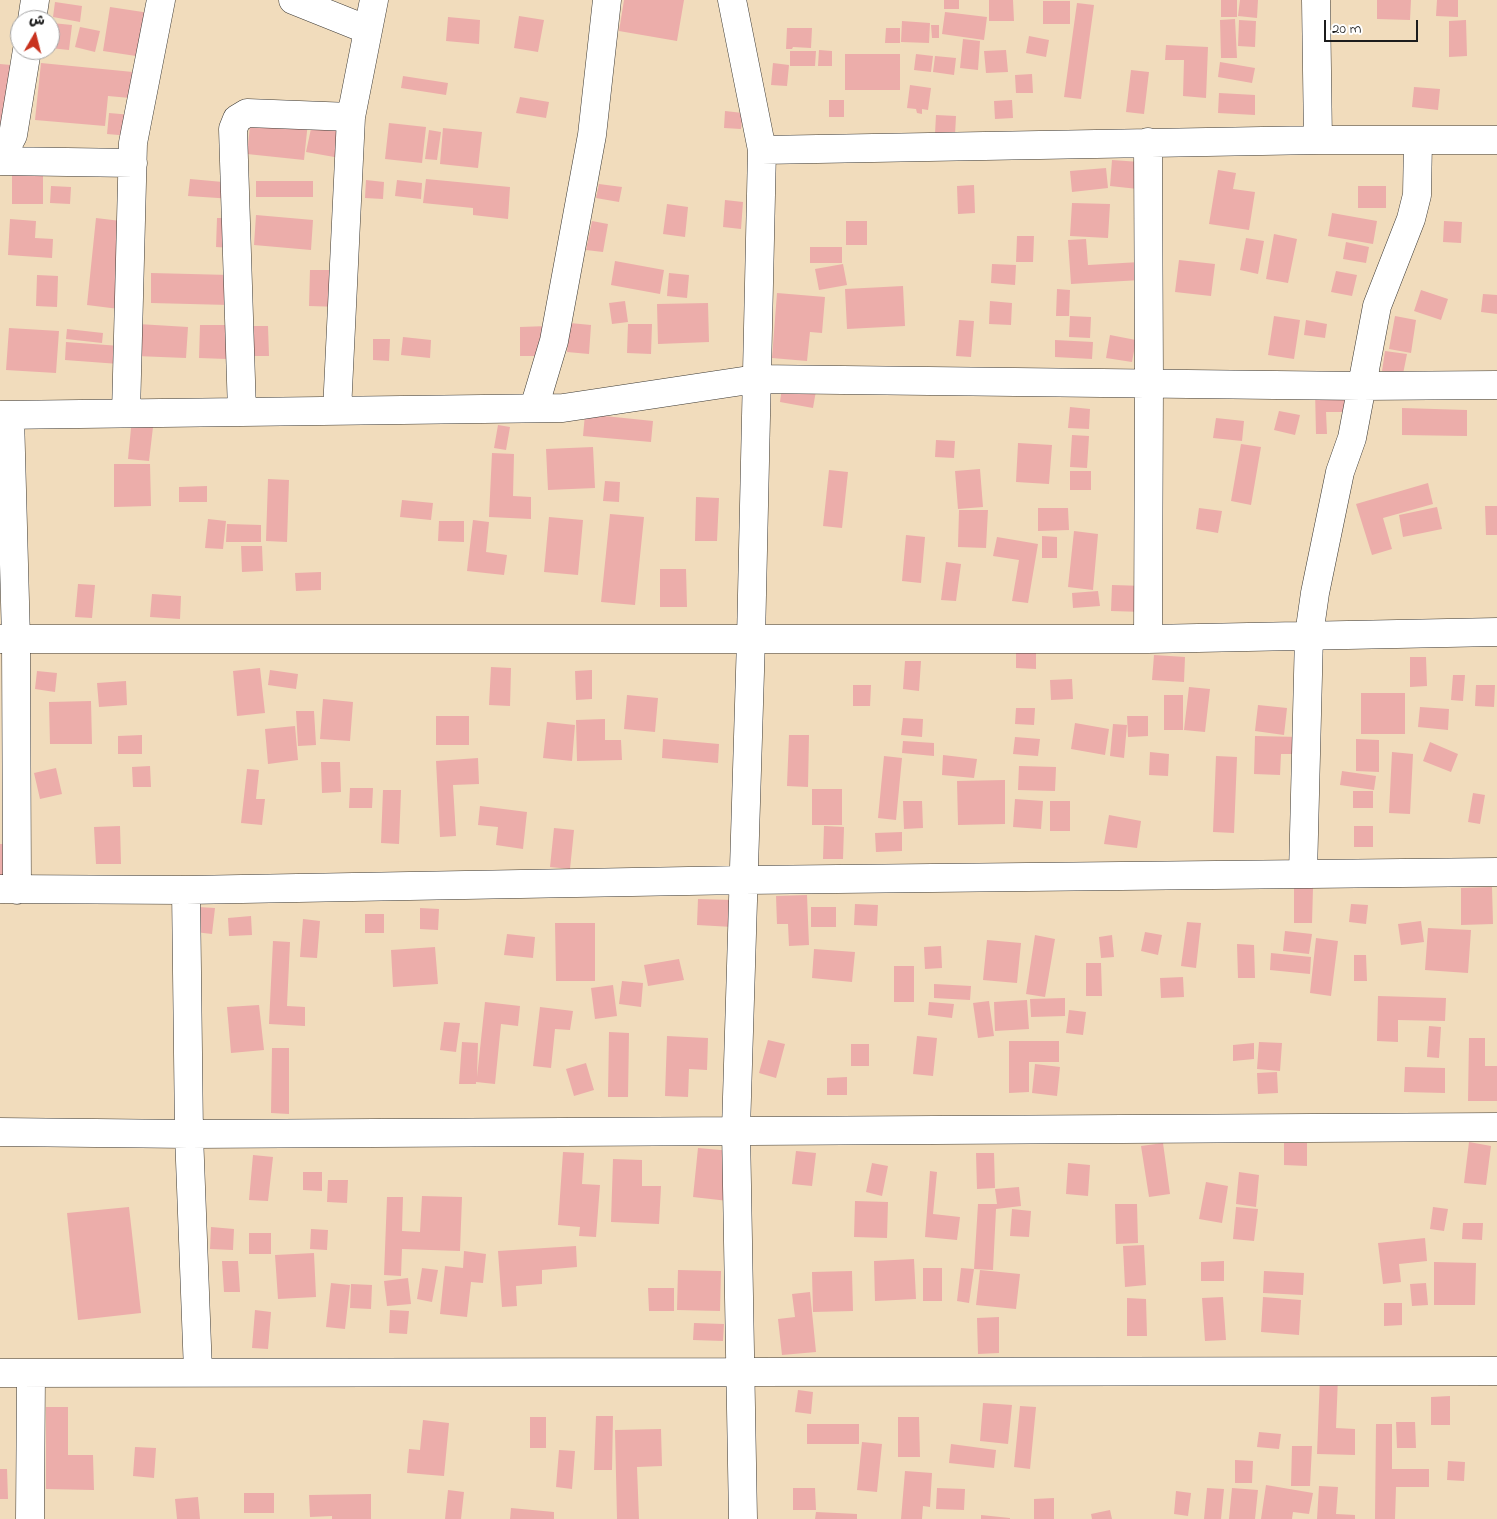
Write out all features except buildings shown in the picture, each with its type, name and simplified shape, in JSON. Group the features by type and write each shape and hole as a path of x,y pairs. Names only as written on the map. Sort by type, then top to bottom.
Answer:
{"street":[{"path":"126,413 134,143 161,0"},
{"path":"293,0 368,30"},
{"path":"337,411 351,117 374,0"},
{"path":"534,408 554,341 590,145 606,0"},
{"path":"732,0 762,150 751,639 736,1130 742,1519"},
{"path":"1316,0 1318,140"},
{"path":"25,60 13,135 0,160 133,163"},
{"path":"242,412 233,129 237,119 247,112 351,117"},
{"path":"762,150 1148,142 1497,140"},
{"path":"1303,874 1309,636 1315,593 1340,472 1352,438 1377,306 1411,219 1417,196 1418,141"},
{"path":"1148,142 1148,639"},
{"path":"1497,386 756,379 562,408 5,415 9,889 186,890 744,880 1497,872"},
{"path":"8,639 1148,639 1497,632"},
{"path":"186,890 189,1134 198,1372"},
{"path":"0,1132 189,1134 1497,1127"},
{"path":"0,1372 1497,1371"},
{"path":"30,1519 32,1372"}]}
